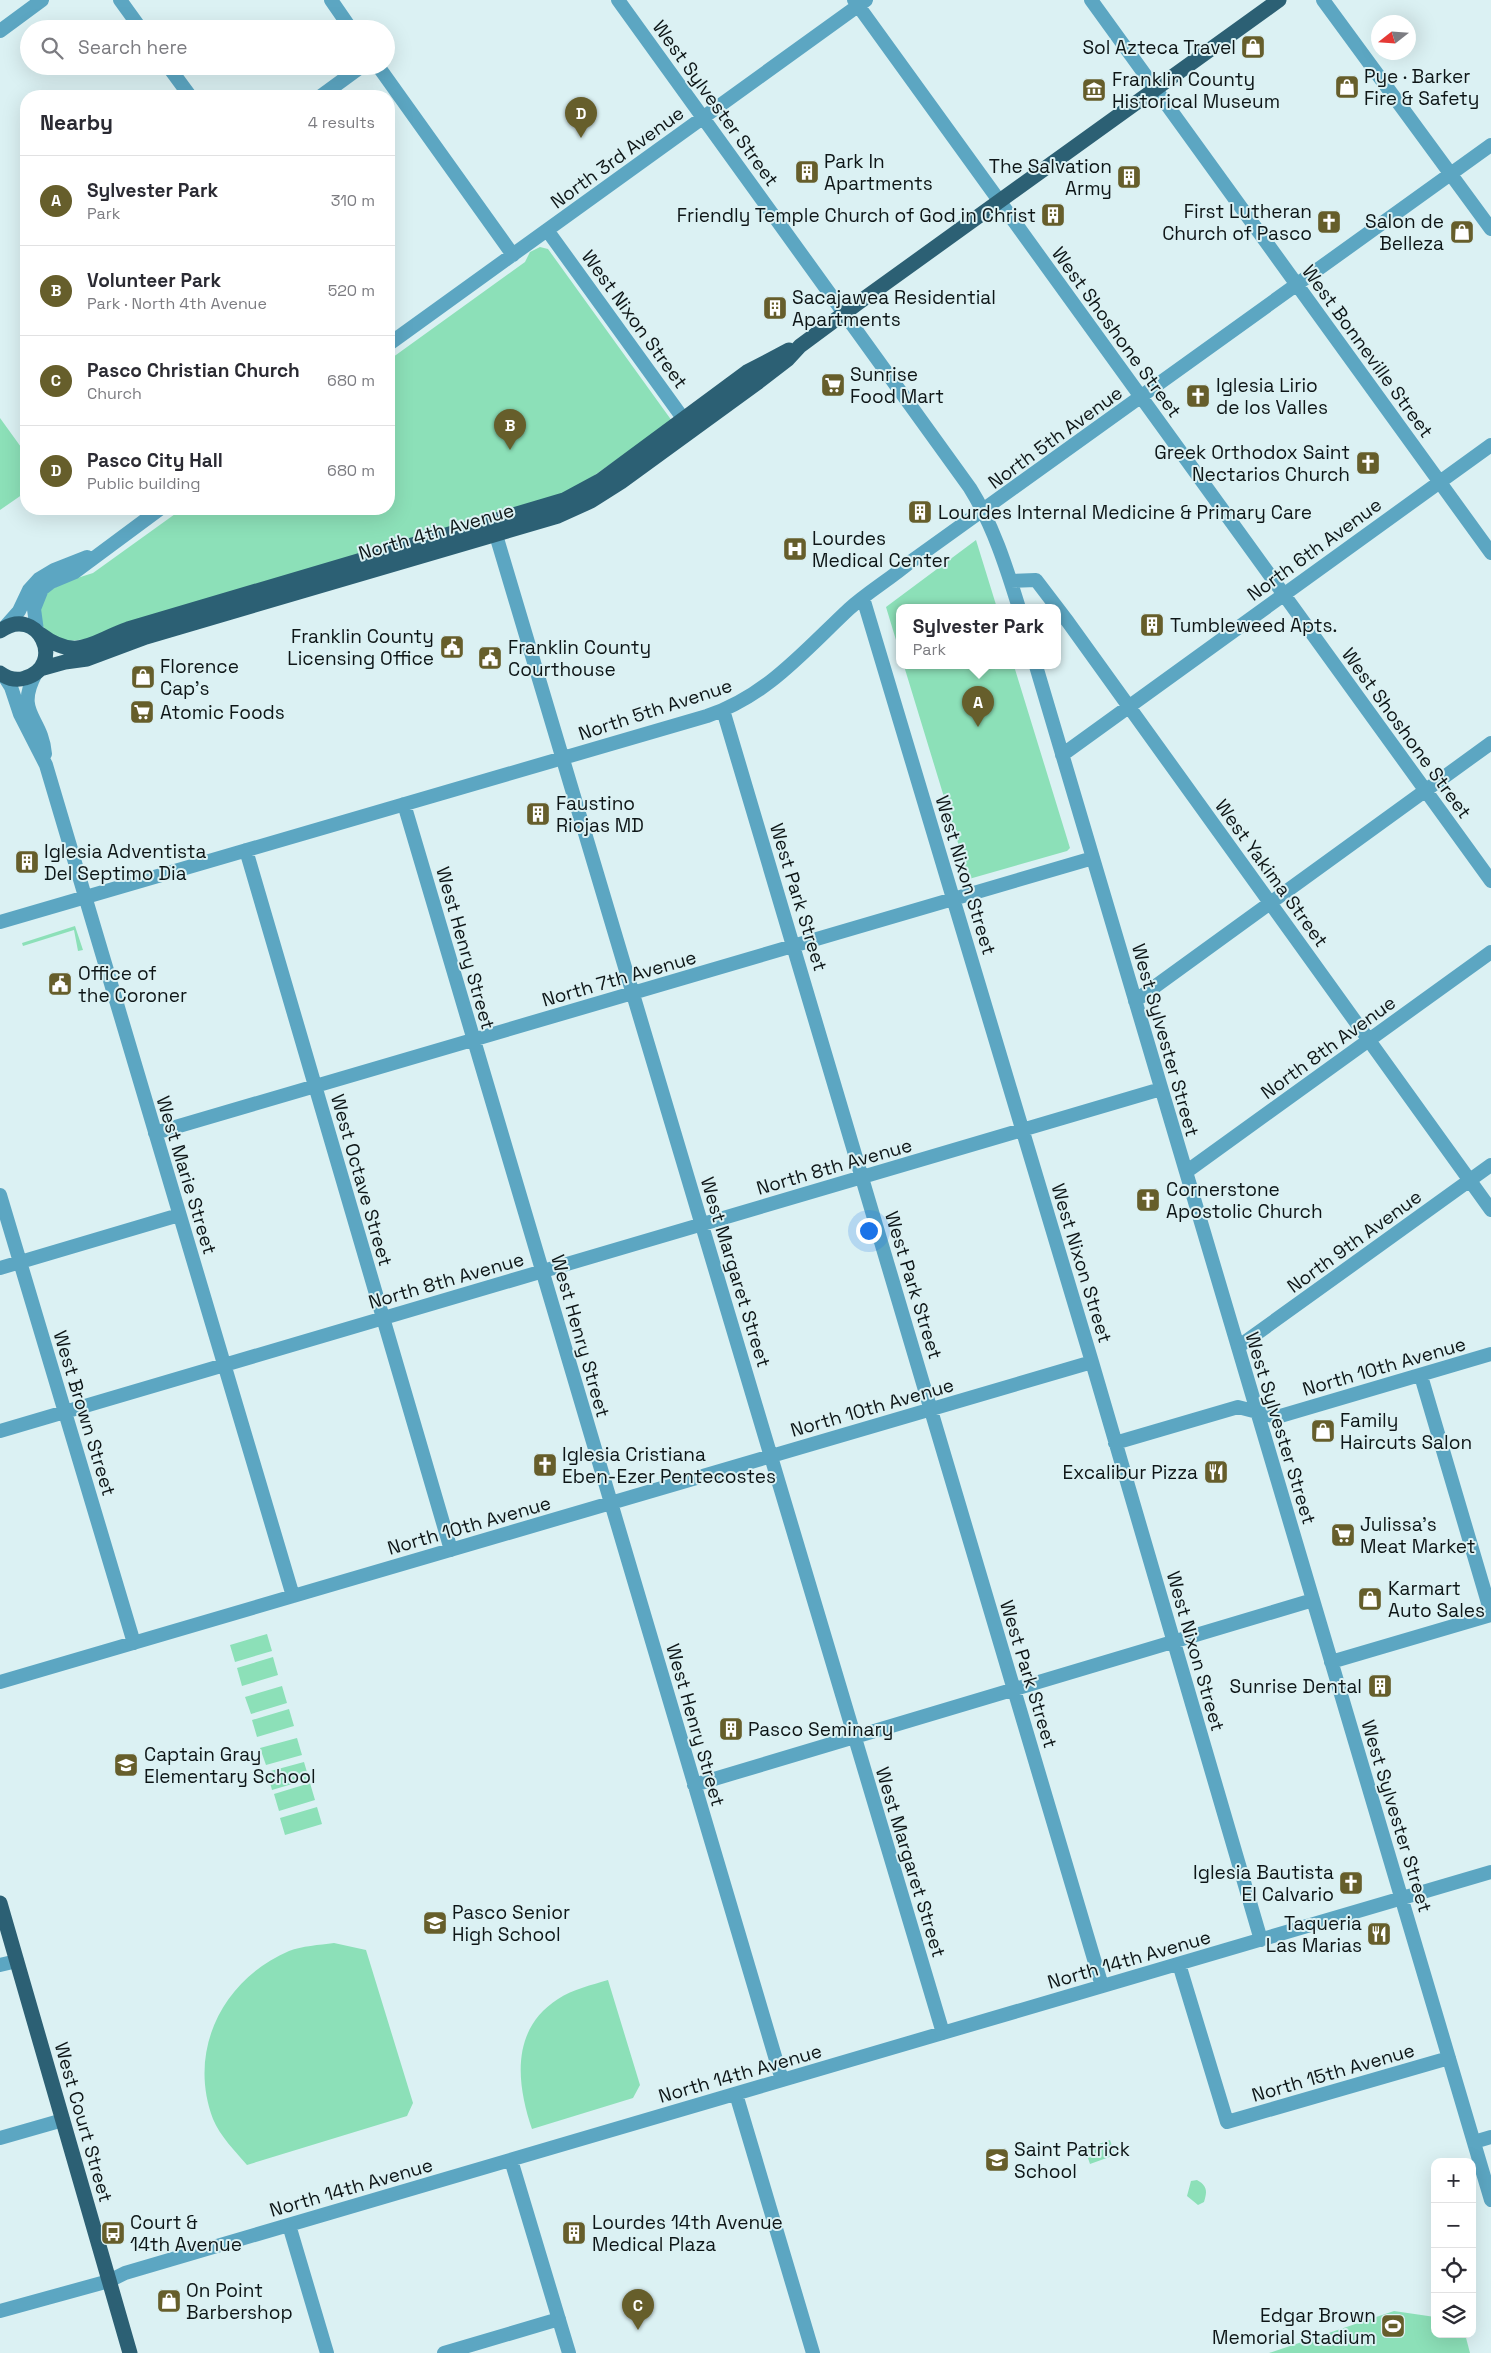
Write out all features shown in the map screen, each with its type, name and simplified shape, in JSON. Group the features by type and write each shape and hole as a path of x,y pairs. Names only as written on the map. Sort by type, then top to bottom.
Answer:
{"main road":[{"name":"North 4th Avenue","path":"2,629 20,624 30,625 66,648 87,648 118,632 136,626 494,528 558,516 591,501 688,425 747,372 784,352 800,346 1154,88 1279,0"},
{"name":"North 4th Avenue","path":"1,674 22,680 38,671 94,657 146,637 494,528"},
{"path":"38,671 44,663 46,648 39,632"},
{"name":"West Court Street","path":"0,1903 130,2353"}],"street":[{"path":"0,31 42,0"},
{"path":"120,0 134,20"},
{"path":"330,0 344,20"},
{"name":"West Sylvester Street","path":"618,0 964,480 984,511 1000,548 1018,604"},
{"name":"West Bonneville Street","path":"1091,0 1491,553"},
{"path":"1323,0 1491,229"},
{"name":"North 3rd Avenue","path":"395,340 703,118 860,2"},
{"name":"West Shoshone Street","path":"860,2 1000,202 1491,881"},
{"path":"175,75 186,90"},
{"path":"328,90 349,75"},
{"path":"384,75 513,254"},
{"name":"North 5th Avenue","path":"0,922 724,710 754,694 782,673 863,598 1491,145"},
{"name":"West Nixon Street","path":"547,230 688,425"},
{"name":"North 6th Avenue","path":"1062,755 1491,445"},
{"path":"39,632 34,609 36,598 42,589 50,582 75,572 99,552 151,515"},
{"name":"West Margaret Street","path":"494,528 943,2033"},
{"path":"2,629 19,611 29,590 39,579 54,570 99,552"},
{"name":"West Yakima Street","path":"1011,581 1036,580 1054,604"},
{"name":"West Nixon Street","path":"863,598 1092,1362 1261,1940"},
{"name":"West Yakima Street","path":"1061,614 1130,706 1491,1210"},
{"name":"West Sylvester Street","path":"1037,669 1491,2200"},
{"name":"West Marie Street","path":"38,671 30,686 27,703 41,734 46,765 293,1596"},
{"name":"West Marie Street","path":"1,674 22,720 46,765"},
{"name":"West Park Street","path":"724,710 1102,1986"},
{"path":"1135,1001 1491,743"},
{"name":"West Henry Street","path":"404,804 782,2080"},
{"name":"West Octave Street","path":"246,850 451,1550"},
{"name":"North 7th Avenue","path":"155,1133 1093,858"},
{"name":"North 8th Avenue","path":"1186,1172 1491,952"},
{"name":"North 8th Avenue","path":"0,1431 1161,1089"},
{"name":"North 9th Avenue","path":"1238,1348 1491,1164"},
{"name":"West Brown Street","path":"0,1195 134,1643"},
{"path":"0,1268 180,1215"},
{"name":"North 10th Avenue","path":"1115,1443 1238,1407 1277,1417 1491,1354"},
{"name":"North 10th Avenue","path":"0,1682 1092,1362"},
{"path":"1331,1662 1491,1614 1421,1376"},
{"path":"694,1784 1313,1600"},
{"name":"North 14th Avenue","path":"0,2311 109,2281 125,2273 1491,1872"},
{"path":"0,1965 17,1961"},
{"name":"North 15th Avenue","path":"1179,1964 1227,2122 1449,2058"},
{"path":"736,2094 813,2353"},
{"path":"0,2138 63,2120"},
{"path":"1474,2142 1491,2137"},
{"path":"511,2160 569,2353"},
{"path":"289,2225 327,2353"},
{"path":"444,2353 559,2319"}],"green space":[{"path":"540,247 548,249 672,421 572,491 96,638 60,642 46,630 40,616 45,592 71,580 93,573 174,515 395,515 395,356 525,262 530,252"},
{"path":"0,418 20,446 20,496 0,510"},
{"path":"976,540 996,604 896,604 896,640 886,607"},
{"path":"905,669 1015,669 1070,848 1067,851 969,879"},
{"path":"75,926 83,950 78,951 74,930 23,946 22,943"},
{"path":"267,1634 272,1651 235,1662 230,1645"},
{"path":"273,1657 278,1675 242,1686 237,1668"},
{"path":"282,1686 287,1703 251,1714 245,1697"},
{"path":"289,1709 294,1726 257,1737 252,1720"},
{"path":"297,1738 302,1755 266,1765 260,1748"},
{"path":"304,1762 309,1779 272,1790 267,1772"},
{"path":"310,1783 315,1800 279,1811 274,1794"},
{"path":"317,1807 322,1824 285,1835 280,1818"},
{"path":"334,1943 366,1950 413,2103 407,2116 247,2165 228,2143 216,2125 206,2093 205,2068 208,2043 217,2020 229,1998 246,1979 266,1963 294,1949"},
{"path":"608,1980 640,2085 633,2098 532,2129 523,2093 521,2058 525,2041 532,2025 543,2011 558,1999"},
{"path":"1110,2140 1115,2155 1090,2164 1085,2149"},
{"path":"1197,2180 1205,2187 1206,2192 1204,2202 1198,2205 1187,2196 1191,2181"},
{"name":"Edgar Brown Memorial Stadium","path":"1394,2311 1431,2316 1431,2338 1466,2338 1470,2353 1269,2353"}],"place":[{"name":"Sol Azteca Travel","path":"1253,47"},
{"name":"Pye · Barker Fire & Safety","path":"1347,87"},
{"name":"Franklin County Historical Museum","path":"1094,90"},
{"name":"Pasco City Hall","path":"581,138"},
{"name":"Park In Apartments","path":"807,172"},
{"name":"The Salvation Army","path":"1129,177"},
{"name":"Friendly Temple Church of God in Christ","path":"1053,215"},
{"name":"First Lutheran Church of Pasco","path":"1329,222"},
{"name":"Salon de Belleza","path":"1462,232"},
{"name":"Sacajawea Residential Apartments","path":"775,308"},
{"name":"Sunrise Food Mart","path":"833,385"},
{"name":"Iglesia Lirio de los Valles","path":"1198,396"},
{"name":"Volunteer Park","path":"510,450"},
{"name":"Greek Orthodox Saint Nectarios Church","path":"1368,463"},
{"name":"Lourdes Internal Medicine & Primary Care","path":"920,512"},
{"name":"Lourdes Medical Center","path":"795,549"},
{"name":"Tumbleweed Apts.","path":"1152,625"},
{"name":"Franklin County Licensing Office","path":"452,647"},
{"name":"Franklin County Courthouse","path":"490,658"},
{"name":"Florence Cap's","path":"143,677"},
{"name":"Atomic Foods","path":"142,712"},
{"name":"Sylvester Park","path":"978,727"},
{"name":"Faustino Riojas MD","path":"538,814"},
{"name":"Iglesia Adventista Del Septimo Dia","path":"27,862"},
{"name":"Office of the Coroner","path":"60,984"},
{"name":"Cornerstone Apostolic Church","path":"1148,1200"},
{"name":"Family Haircuts Salon","path":"1323,1431"},
{"name":"Iglesia Cristiana Eben-Ezer Pentecostes","path":"545,1465"},
{"name":"Excalibur Pizza","path":"1216,1472"},
{"name":"Julissa's Meat Market","path":"1343,1535"},
{"name":"Karmart Auto Sales","path":"1370,1599"},
{"name":"Sunrise Dental","path":"1380,1686"},
{"name":"Pasco Seminary","path":"731,1729"},
{"name":"Captain Gray Elementary School","path":"126,1765"},
{"name":"Iglesia Bautista El Calvario","path":"1351,1883"},
{"name":"Pasco Senior High School","path":"435,1923"},
{"name":"Taqueria Las Marias","path":"1379,1934"},
{"name":"Saint Patrick School","path":"997,2160"},
{"name":"Court & 14th Avenue","path":"113,2233"},
{"name":"Lourdes 14th Avenue Medical Plaza","path":"574,2233"},
{"name":"On Point Barbershop","path":"169,2301"},
{"name":"Edgar Brown Memorial Stadium","path":"1393,2326"},
{"name":"Pasco Christian Church","path":"638,2330"}]}
